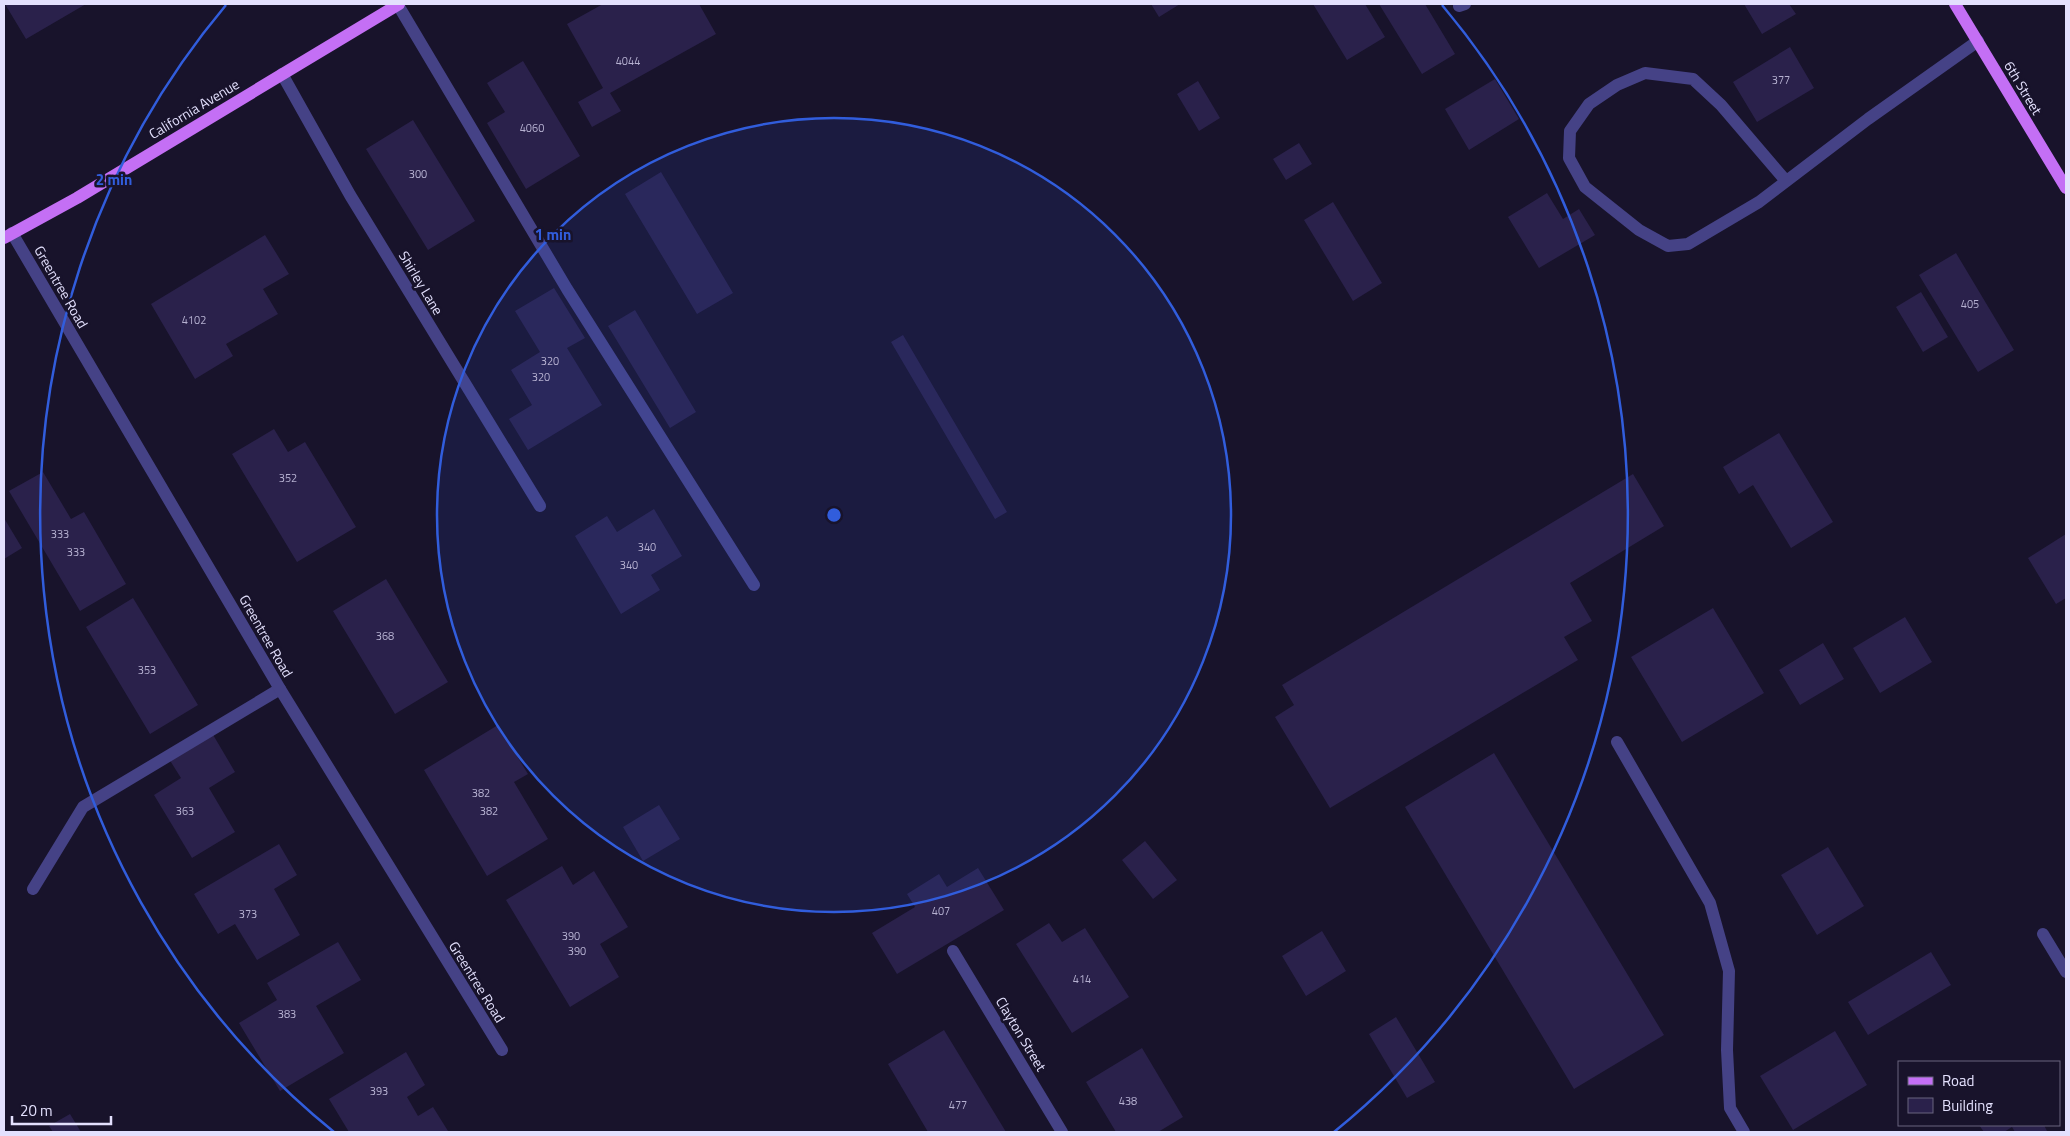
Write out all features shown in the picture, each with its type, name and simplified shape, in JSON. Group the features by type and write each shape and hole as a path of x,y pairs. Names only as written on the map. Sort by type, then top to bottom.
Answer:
{"main road":[{"name":"California Avenue","path":"8,236 76,198 399,4"},
{"name":"6th Street","path":"1955,4 2065,182"}],"street":[{"path":"399,4 567,289 754,585"},
{"path":"1786,181 1721,106 1693,79 1645,73 1617,85 1589,104 1570,131 1568,158 1585,187 1639,230 1668,246 1688,244 1759,202 1868,119 1978,41"},
{"name":"Shirley Lane","path":"282,74 350,195 540,506"},
{"name":"Greentree Road","path":"8,236 280,689 502,1050"},
{"path":"33,889 83,807 280,689"},
{"path":"1617,742 1710,903 1729,971 1727,1050 1730,1108 1744,1132"},
{"path":"2043,934 2066,972"},
{"name":"Clayton Street","path":"954,951 1062,1132"}],"building":[{"path":"5,4 86,4 26,39"},
{"path":"603,4 699,4 716,34 610,93 621,111 592,127 578,102 603,88 567,24"},
{"path":"1151,4 1180,4 1159,17"},
{"path":"1313,4 1365,4 1385,37 1347,60"},
{"path":"1379,4 1425,4 1455,54 1422,74"},
{"path":"1744,4 1789,4 1796,14 1762,34"},
{"path":"1790,47 1814,88 1757,122 1733,82"},
{"path":"523,61 580,156 526,189 487,123 505,112 487,83"},
{"path":"1495,79 1519,119 1469,150 1445,109"},
{"path":"1198,81 1220,118 1199,131 1177,94"},
{"path":"413,120 475,221 428,250 366,149"},
{"path":"1299,143 1312,164 1286,180 1273,159"},
{"path":"661,172 733,293 697,314 625,194"},
{"path":"1547,193 1563,219 1579,209 1595,235 1539,268 1508,217"},
{"path":"1333,202 1382,283 1353,301 1304,220"},
{"path":"265,235 289,274 263,289 278,314 226,344 233,356 195,379 151,304"},
{"path":"1956,253 2014,350 1978,372 1919,275"},
{"path":"554,288 585,338 567,348 602,405 528,450 509,419 532,405 511,370 540,352 515,311"},
{"path":"1921,292 1948,337 1923,352 1896,307"},
{"path":"635,310 696,412 670,428 608,326"},
{"path":"903,335 1007,512 995,519 891,342"},
{"path":"274,429 288,452 305,442 356,527 297,562 232,454"},
{"path":"1779,433 1833,522 1791,548 1753,485 1739,494 1723,467"},
{"path":"43,472 71,519 84,512 126,584 80,611 9,491"},
{"path":"1633,474 1664,526 1570,583 1592,621 1564,637 1578,660 1330,808 1275,717 1294,705 1282,685"},
{"path":"654,509 682,556 651,575 660,590 621,614 575,536 607,516 617,532"},
{"path":"4,518 22,548 4,559"},
{"path":"2066,534 2066,598 2056,604 2028,558"},
{"path":"386,579 448,682 395,714 333,611"},
{"path":"133,598 198,705 150,734 86,627"},
{"path":"1713,608 1764,693 1682,742 1631,657"},
{"path":"1905,617 1932,662 1880,693 1853,648"},
{"path":"1823,643 1844,679 1800,705 1779,670"},
{"path":"498,725 528,774 514,782 548,839 487,876 424,770"},
{"path":"212,733 235,772 209,788 235,832 192,858 154,795 181,778 169,759"},
{"path":"1494,753 1664,1035 1574,1089 1405,807"},
{"path":"659,805 680,839 643,861 623,827"},
{"path":"1145,841 1177,880 1153,899 1122,860"},
{"path":"279,844 297,875 274,889 300,935 257,960 235,924 218,934 194,894"},
{"path":"1828,847 1864,906 1817,935 1781,875"},
{"path":"562,866 573,885 594,871 628,927 600,944 619,977 570,1007 506,900"},
{"path":"978,868 1004,910 897,974 872,933 915,907 907,894 939,874 947,887"},
{"path":"1049,923 1062,942 1085,928 1129,997 1072,1033 1016,944"},
{"path":"1322,931 1346,971 1306,996 1282,956"},
{"path":"338,942 361,980 316,1006 344,1053 280,1091 239,1023 277,1000 267,983"},
{"path":"1931,952 1951,985 1868,1035 1848,1002"},
{"path":"1396,1017 1435,1082 1407,1098 1369,1034"},
{"path":"944,1030 1006,1132 928,1132 888,1064"},
{"path":"1835,1031 1867,1085 1793,1130 1760,1076"},
{"path":"1142,1048 1183,1117 1158,1132 1116,1132 1086,1082"},
{"path":"406,1052 425,1085 407,1097 418,1116 433,1107 448,1131 349,1132 329,1099"},
{"path":"70,1114 81,1132 53,1132 49,1126"},
{"path":"1980,1126 2044,1126 2047,1131 2015,1132 2012,1127 2004,1132 1984,1132"}]}
